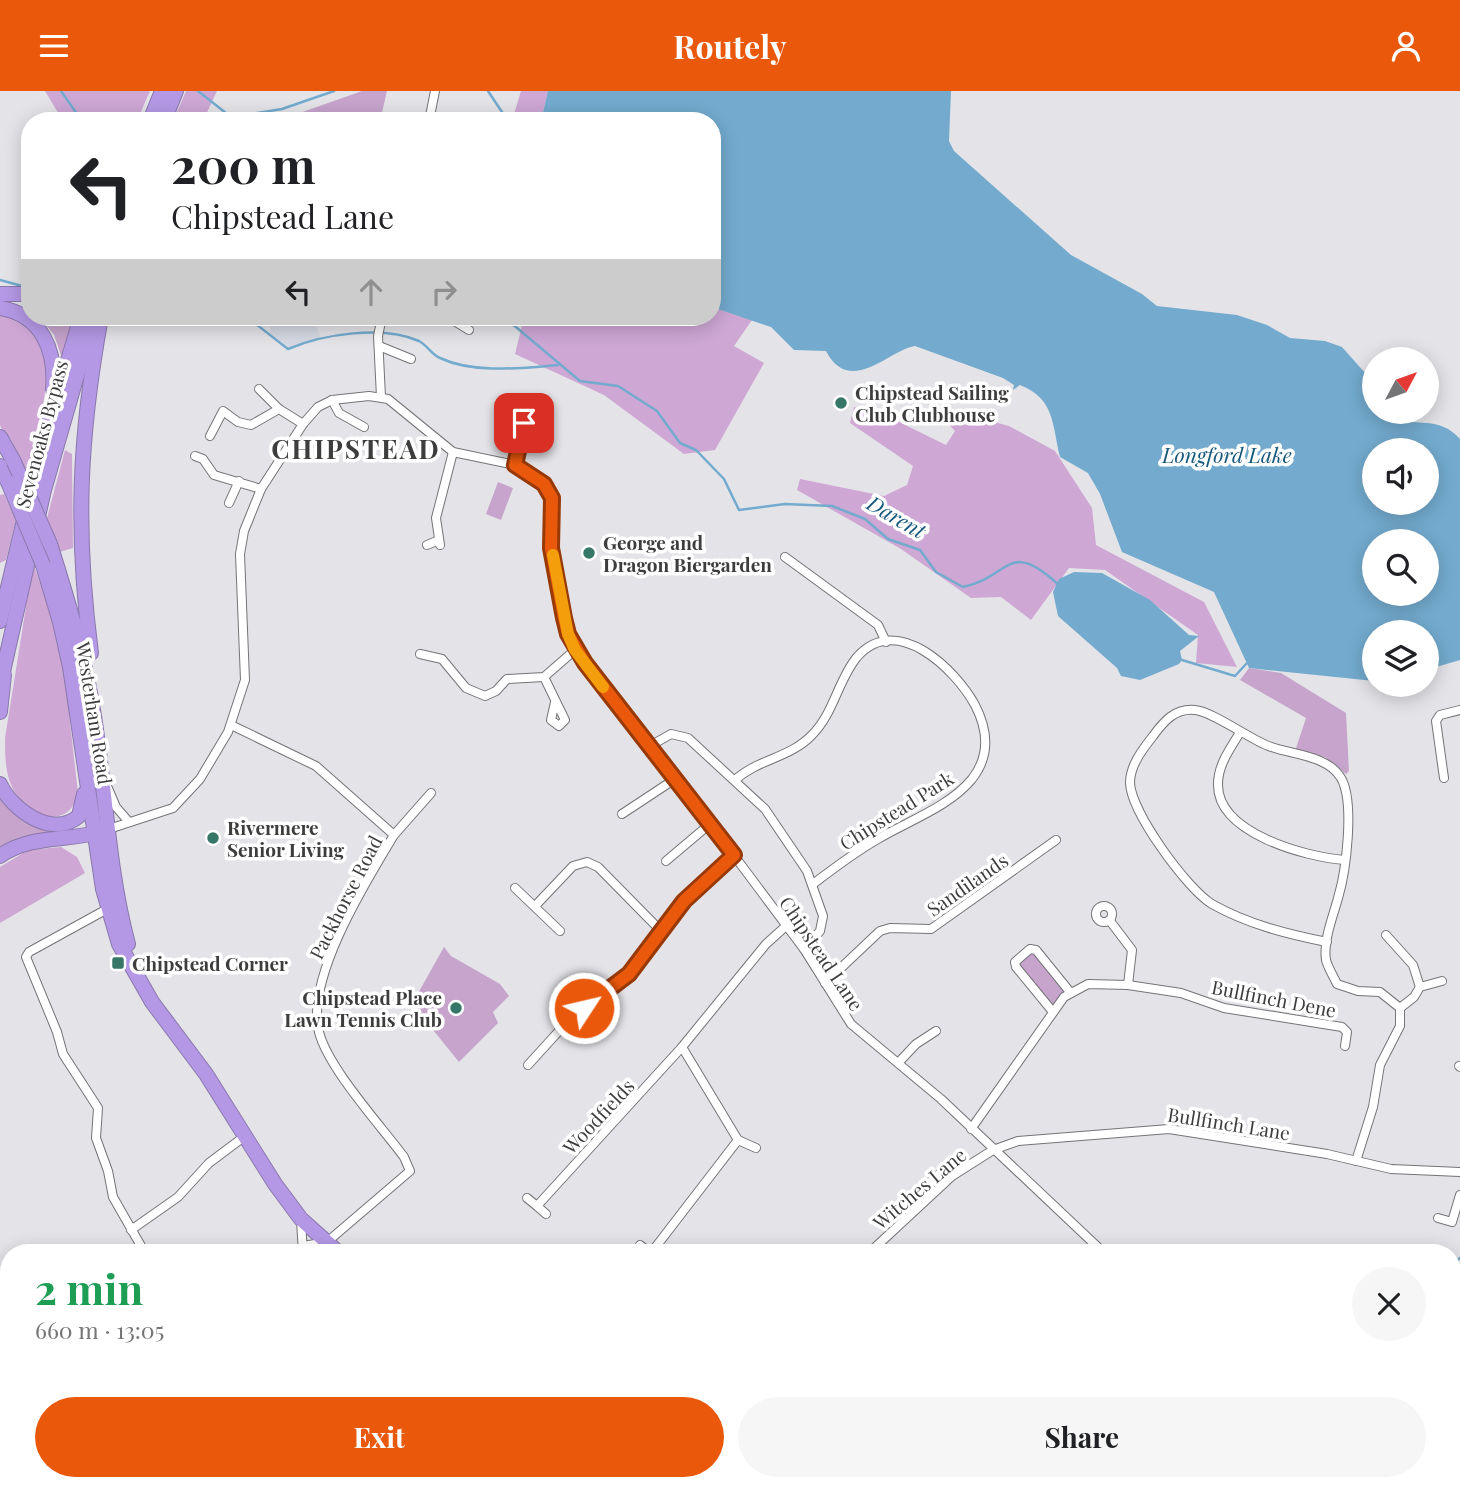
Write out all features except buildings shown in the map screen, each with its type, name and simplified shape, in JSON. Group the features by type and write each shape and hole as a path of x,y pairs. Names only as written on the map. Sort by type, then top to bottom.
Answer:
{"highway":[{"path":"154,112 162,91"},
{"path":"168,112 176,91"},
{"path":"0,294 21,294"},
{"path":"0,308 21,317"},
{"path":"34,326 48,345 54,370 50,418"},
{"path":"50,418 78,326"},
{"name":"Sevenoaks Bypass","path":"0,685 49,471 91,326"},
{"path":"94,713 94,680 81,570 79,488 89,379 99,326"},
{"name":"Sevenoaks Bypass","path":"0,621 50,418"},
{"name":"Westerham Road","path":"0,437 7,464 8,482 43,565 61,622 85,772 102,832 119,944 133,970 301,1219 327,1242"},
{"name":"Westerham Road","path":"7,464 50,544 80,641 103,775 102,832"},
{"path":"0,712 9,643"},
{"path":"0,784 7,797 23,812 45,822 67,823 82,811 85,772"},
{"path":"0,856 13,848 39,841 102,832"}],"street":[{"path":"431,112 435,91"},
{"path":"380,326 381,397"},
{"path":"463,326 469,330"},
{"path":"379,346 411,359"},
{"path":"260,389 279,409 303,423"},
{"path":"102,832 173,808 200,779 232,725 245,680 240,554 244,531 261,489 303,423 318,407 332,400 350,396 381,397 392,401 430,437 453,452 515,465 544,484 552,498 551,548 568,634 575,650 544,677 507,679 496,691 485,696 466,688 442,659 419,654"},
{"path":"332,400 339,413 364,427"},
{"path":"210,436 223,411 247,425 279,409"},
{"path":"515,465 524,423"},
{"path":"427,545 440,543 436,518 453,452"},
{"path":"195,456 203,459 214,475 261,489"},
{"path":"229,503 239,481"},
{"path":"735,780 748,770 791,753 814,734 857,657 867,649 886,642 878,625 785,557"},
{"name":"Chipstead Park","path":"813,884 865,846 955,794 973,778 982,761 985,730 974,703 956,675 909,643 886,642"},
{"name":"Chipstead Lane","path":"575,650 711,823 804,949 851,1024 899,1062 1094,1244"},
{"path":"544,677 555,702"},
{"path":"1327,942 1260,925 1201,897 1158,840 1130,786 1134,765 1146,745 1171,715 1192,709 1202,711 1239,734 1289,754 1325,763 1338,772 1348,798 1345,860 1327,942 1326,961 1337,984 1358,991 1380,992 1400,1008"},
{"path":"1444,778 1436,769 1437,718 1460,710"},
{"name":"Packhorse Road","path":"232,725 316,766 394,835"},
{"path":"649,746 664,736 679,734 694,743 735,780 778,825 813,884 823,922 820,931 804,949"},
{"path":"1239,734 1218,777 1219,795 1227,812 1250,831 1273,841 1326,859 1345,860"},
{"path":"103,775 116,807 129,822"},
{"path":"622,814 675,779"},
{"name":"Packhorse Road","path":"327,1242 410,1171 404,1157 332,1059 319,1032 317,1017 327,961 366,882 394,835 431,793"},
{"path":"666,861 711,823"},
{"name":"Sandilands","path":"825,983 880,931 890,928 931,929 1056,840"},
{"path":"528,1065 568,1021 629,974 684,901 734,855"},
{"path":"536,905 573,866 587,862 598,867 661,931"},
{"path":"515,888 560,930"},
{"path":"113,907 29,952 26,957 57,1032 63,1054 98,1108 96,1138 108,1171 113,1197 140,1244"},
{"path":"971,1129 1070,992 1088,984 1128,985 1132,950 1110,921"},
{"name":"Woodfields","path":"537,1206 682,1047 766,944 786,926"},
{"path":"1386,935 1413,965 1420,987"},
{"path":"1053,1012 1016,967 1015,962 1030,949 1036,950 1070,992"},
{"path":"1400,1008 1414,997 1420,987 1442,981"},
{"name":"Bullfinch Dene","path":"1128,985 1181,993 1224,1008 1307,1024 1342,1027 1347,1032 1345,1046"},
{"path":"1356,1161 1373,1107 1380,1065 1400,1026 1400,1008"},
{"path":"899,1062 916,1044 936,1031"},
{"path":"682,1047 738,1140 756,1149"},
{"name":"Bullfinch Lane","path":"993,1150 1018,1141 1154,1128 1391,1169 1460,1172"},
{"path":"131,1230 178,1197 209,1163 244,1136"},
{"path":"658,1244 738,1140"},
{"name":"Witches Lane","path":"880,1244 928,1196 967,1165 993,1150"},
{"path":"1438,1218 1452,1222 1460,1195"},
{"path":"527,1198 546,1214"},
{"path":"301,1219 303,1244"},
{"path":"320,1244 327,1242"}],"shaded area":[{"path":"45,91 150,91 141,112 58,112"},
{"path":"186,91 217,91 207,112 177,112"},
{"path":"362,91 387,91 382,112 302,112"},
{"path":"521,91 548,91 543,112 515,112"},
{"path":"721,310 752,320 734,346 764,363 715,450 684,454 604,395 515,354 522,326 721,326"},
{"path":"0,313 19,320 21,326 32,330 41,343 45,357 47,373 43,408 27,473 10,438 6,439 0,425"},
{"path":"47,326 72,326 62,358 54,335"},
{"path":"270,326 315,326 320,337 289,347 270,333"},
{"path":"931,405 1009,426 1055,451 1092,508 1096,545 1204,602 1237,667 1196,663 1198,635 1105,570 1069,568 1031,620 1001,597 971,598 901,549 797,490 800,479 884,496 907,485 913,466 850,423 854,407 887,416 946,445 955,431"},
{"path":"65,450 72,454 73,548 60,552 47,518"},
{"path":"498,482 513,488 501,520 486,514"},
{"path":"4,494 16,520 6,560 0,563 0,495"},
{"path":"33,563 51,612 63,660 78,793 73,805 66,813 58,816 39,814 29,808 14,791 6,765 5,738"},
{"path":"1249,668 1281,673 1346,713 1349,771 1346,774 1325,757 1295,751 1306,718 1240,680"},
{"path":"0,794 44,828 66,830 0,849"},
{"path":"61,847 77,857 85,873 0,923 0,867 28,850"},
{"name":"Chipstead Place Lawn Tennis Club","path":"444,947 451,956 500,984 509,996 493,1012 498,1023 459,1062 412,1004"},
{"path":"1032,952 1064,992 1053,1005 1018,963"}],"water":[{"name":"Longford Lake","path":"548,91 951,91 949,141 954,151 1071,255 1142,294 1157,306 1237,315 1267,325 1290,338 1325,341 1342,347 1362,370 1362,424 1434,424 1448,429 1460,439 1460,660 1439,666 1439,620 1362,620 1362,680 1249,668 1214,592 1122,552 1100,494 1088,473 1060,457 1050,414 1046,405 1031,391 1020,385 1013,390 1014,385 1003,378 915,346 858,371 846,370 836,364 826,351 794,350 771,327 721,310 721,112 543,112"},
{"path":"1074,572 1102,573 1150,600 1189,635 1199,636 1180,651 1182,660 1179,664 1140,680 1121,676 1117,668 1058,616 1053,592 1059,579"}],"waterway":[{"name":"Darent","path":"61,91 76,112"},
{"path":"198,91 225,112"},
{"path":"263,112 282,109 334,91"},
{"path":"488,91 502,112"},
{"path":"0,280 21,286"},
{"path":"259,326 288,349 318,339 353,333 388,333 419,341 437,357 468,366 498,369 558,365"},
{"name":"Darent","path":"515,326 580,381 618,386 657,411 680,443 696,450 724,479 739,510 785,504 832,506 865,519 888,539 920,550 936,572 963,587 1018,562 1041,571 1058,584"},
{"name":"Darent","path":"1182,660 1235,676 1247,663"}],"slow traffic":[{"path":"553,555 568,634 575,650 603,687"}],"place":[{"name":"Chipstead Sailing Club Clubhouse","path":"841,403"},
{"name":"George and Dragon Biergarden","path":"589,553"},
{"name":"Rivermere Senior Living","path":"213,838"},
{"name":"Chipstead Corner","path":"118,963"},
{"name":"Chipstead Place Lawn Tennis Club","path":"456,1008"}],"district":[{"name":"CHIPSTEAD","path":"356,448"}],"route":[{"path":"524,423 515,465 544,484 552,498 551,548 561,590 564,618 575,650 734,855 684,901 640,963 620,982 584,1008"}]}
